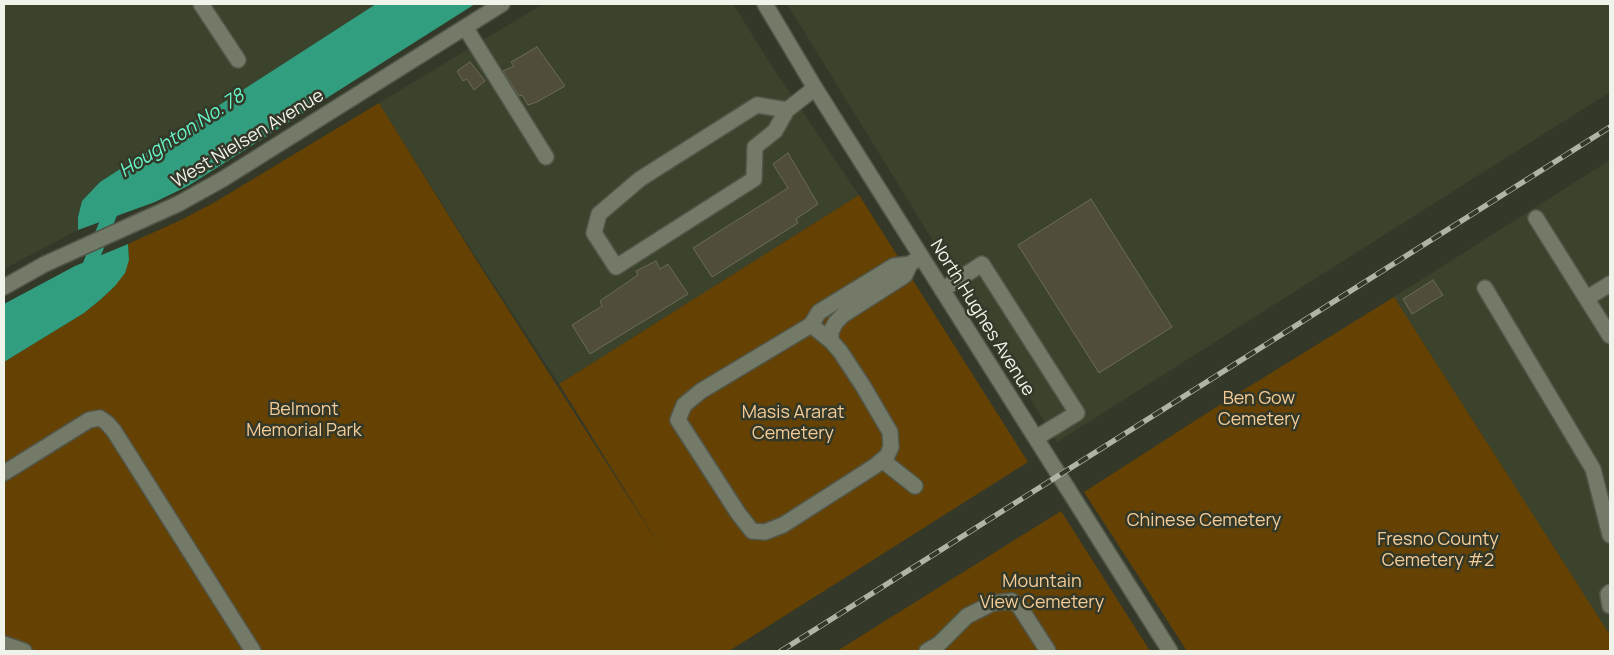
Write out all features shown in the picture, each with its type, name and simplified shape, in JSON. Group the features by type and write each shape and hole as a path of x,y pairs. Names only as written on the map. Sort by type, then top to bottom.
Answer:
{"street":[{"path":"202,4 238,60"},
{"name":"West Nielsen Avenue","path":"4,287 45,264 178,204 222,179 502,4"},
{"name":"North Hughes Avenue","path":"765,4 915,260 942,290 1170,651"},
{"path":"465,27 546,157"},
{"path":"787,110 757,105 640,179 599,214 594,233 616,267 754,179 755,147 774,131 787,110 815,88"},
{"path":"1536,218 1610,336"},
{"path":"811,324 831,341 863,386 890,432 891,447 887,456 882,460 783,525 765,532 752,531 738,513 678,420 684,405 702,391 811,324 819,312 894,266 915,260"},
{"path":"831,341 831,331 843,315 901,278 915,260"},
{"path":"942,290 982,264 1077,413 1036,438"},
{"path":"1587,298 1610,284"},
{"path":"1486,288 1593,469 1610,535"},
{"path":"4,473 89,420 100,418 108,423 253,651"},
{"path":"882,460 915,486"},
{"path":"1610,592 1608,594 1610,606"},
{"path":"927,651 939,644 967,616 993,603 1012,601 1019,606 1048,651"},
{"path":"4,644 24,651"}],"shaded area":[{"path":"4,4 376,4 100,182 82,201 78,217 78,230 4,269"},
{"path":"543,4 733,4 769,62 859,195 559,384 472,251 379,103"},
{"path":"787,4 1610,4 1610,92 1057,442"},
{"path":"1610,160 1610,635 1394,297"}],"green space":[{"name":"Belmont Memorial Park","path":"379,103 477,261 665,554 559,384 859,195 1028,462 729,651 4,651 4,362 84,313 115,286 129,260 128,244 215,202"},
{"path":"1394,297 1610,635 1610,651 1187,651 1084,492 1229,399"},
{"name":"Mountain View Cemetery","path":"1061,511 1150,651 837,651"}],"water":[{"path":"376,4 475,4 188,186 155,202 78,230 78,217 82,201 100,182"},
{"path":"128,244 129,260 125,273 115,286 84,313 4,362 4,304 75,266"}],"building":[{"path":"537,47 565,86 528,105 522,95 519,96 503,71 514,66 511,62"},
{"path":"470,62 485,81 474,90 467,79 463,81 457,71"},
{"path":"788,153 818,204 796,219 798,223 712,277 693,248 788,188 773,164"},
{"path":"1091,199 1172,327 1099,373 1018,245"},
{"path":"656,261 660,269 668,264 688,294 590,354 572,325 602,306 600,301 638,275 636,271"},
{"path":"1433,280 1443,295 1412,314 1403,299"}],"waterway":[{"name":"Houghton No. 78","path":"86,274 114,204"}],"railway":[{"path":"781,651 1610,127"}],"park label":[{"name":"Ben Gow Cemetery","path":"1259,409"},
{"name":"Masis Ararat Cemetery","path":"793,423"},
{"name":"Chinese Cemetery","path":"1204,521"},
{"name":"Fresno County Cemetery #2","path":"1438,550"}]}
